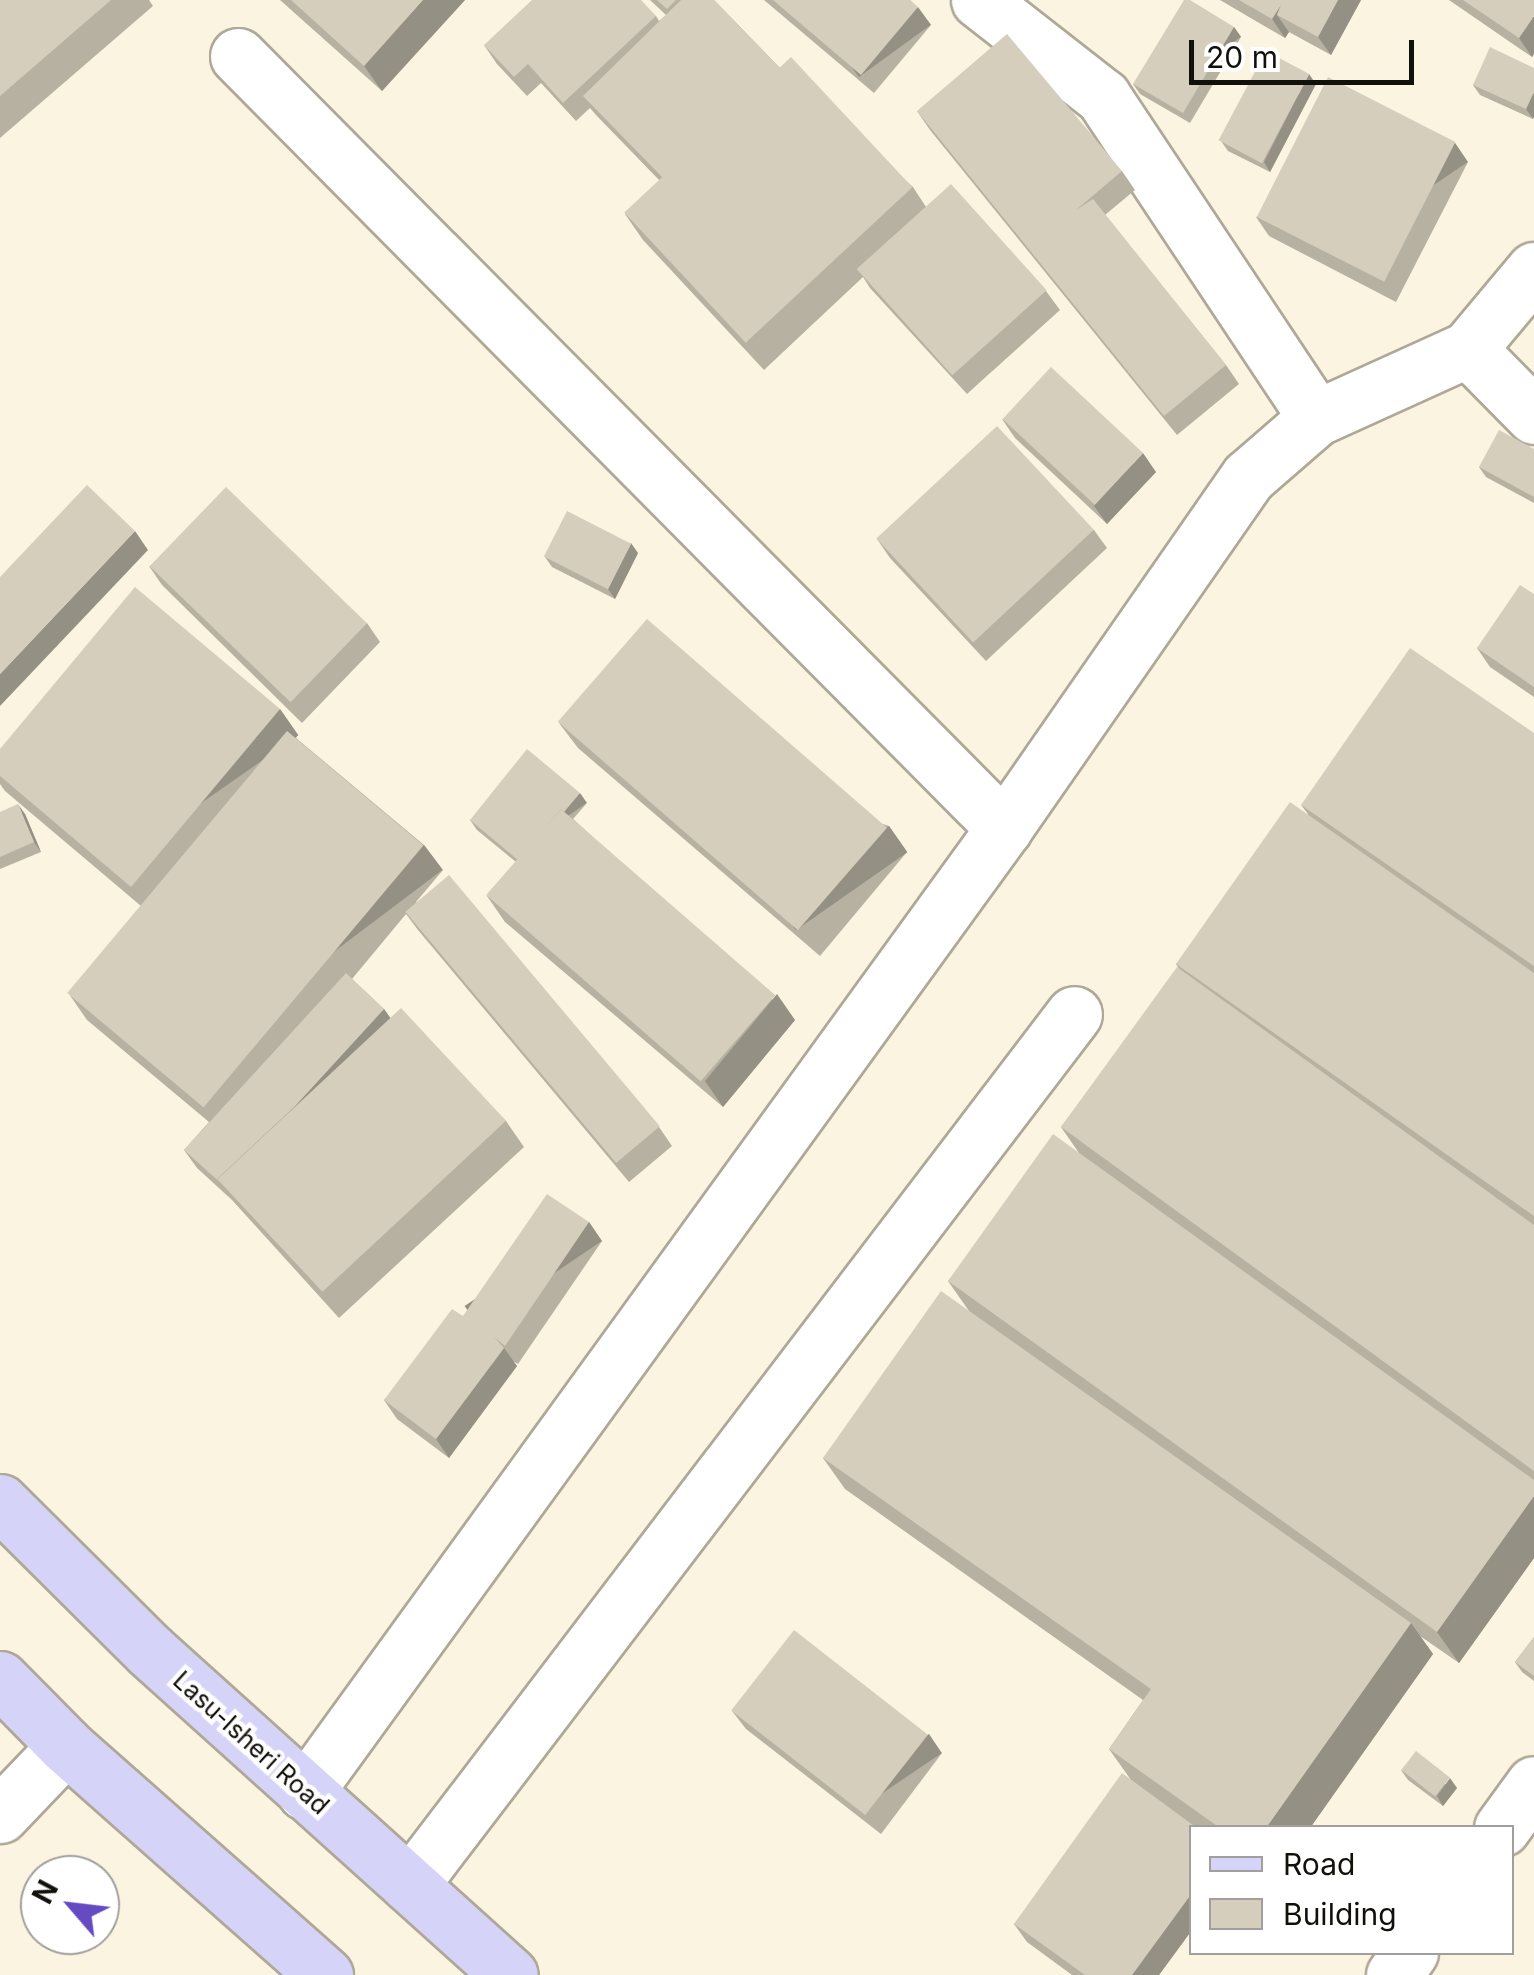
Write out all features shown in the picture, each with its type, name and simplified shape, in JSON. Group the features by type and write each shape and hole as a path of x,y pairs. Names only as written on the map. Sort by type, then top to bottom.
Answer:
{"main road":[{"name":"Lasu-Isheri Road","path":"0,1502 150,1651 510,1975"},
{"path":"0,1679 66,1746 325,1975"}],"street":[{"path":"979,0 1102,97 1316,418"},
{"path":"238,56 1004,828"},
{"path":"305,1792 1004,828 1248,478 1316,418 1468,349 1534,270"},
{"path":"1468,349 1534,416"},
{"path":"410,1885 1074,1014"},
{"path":"0,1815 66,1746"},
{"path":"1504,1825 1534,1784"}],"building":[{"path":"0,0 111,0 0,96"},
{"path":"291,0 423,0 364,66"},
{"path":"532,0 641,0 656,16 563,103 528,64 514,77 484,45"},
{"path":"657,0 676,0 667,9"},
{"path":"681,0 714,0 780,68 663,178 583,96"},
{"path":"773,0 910,0 918,7 861,75"},
{"path":"1184,0 1234,27 1183,113 1133,84"},
{"path":"1239,0 1338,0 1318,37 1277,15 1281,5 1272,19"},
{"path":"1463,0 1534,0 1534,16 1519,38"},
{"path":"1007,34 1122,171 1076,210 1093,199 1226,365 1164,416 917,111"},
{"path":"1490,47 1534,68 1534,92 1526,109 1473,85"},
{"path":"1266,51 1309,74 1262,163 1219,140"},
{"path":"791,57 912,187 746,343 624,212"},
{"path":"1328,77 1455,142 1384,282 1257,217"},
{"path":"951,184 1047,290 952,375 857,269"},
{"path":"1051,367 1143,453 1095,505 1003,419"},
{"path":"997,426 1094,530 973,642 876,539"},
{"path":"1499,430 1534,449 1534,497 1479,467"},
{"path":"87,485 135,531 0,674 0,577"},
{"path":"226,487 367,623 291,702 150,566"},
{"path":"567,511 631,544 608,589 544,556"},
{"path":"1520,585 1534,594 1534,687 1477,648"},
{"path":"135,587 280,709 131,887 0,776 0,749"},
{"path":"647,619 887,828 798,930 558,722"},
{"path":"1410,648 1534,733 1534,966 1301,805"},
{"path":"287,731 423,845 204,1107 67,993"},
{"path":"527,749 580,793 564,812 561,809 518,860 470,820"},
{"path":"1290,802 1534,973 1534,1216 1176,964"},
{"path":"18,804 34,842 0,857 0,812"},
{"path":"561,809 775,995 701,1081 486,895"},
{"path":"449,875 660,1126 616,1163 405,912"},
{"path":"1177,967 1534,1225 1534,1471 1061,1127"},
{"path":"346,973 384,1009 295,1106 217,1179 223,1185 184,1150"},
{"path":"401,1008 506,1121 322,1292 217,1179"},
{"path":"1053,1134 1534,1480 1534,1496 1437,1632 948,1281"},
{"path":"547,1194 589,1222 505,1346 494,1337 504,1348 436,1439 384,1400 452,1309 463,1316"},
{"path":"941,1291 1411,1623 1268,1825 1216,1825 1109,1749 1151,1689 823,1458"},
{"path":"794,1630 928,1735 865,1815 731,1710"},
{"path":"1534,1637 1534,1676 1515,1662"},
{"path":"1416,1751 1450,1777 1435,1796 1401,1770"},
{"path":"1122,1773 1193,1825 1189,1825 1189,1897 1132,1975 1085,1975 1014,1924"}]}
